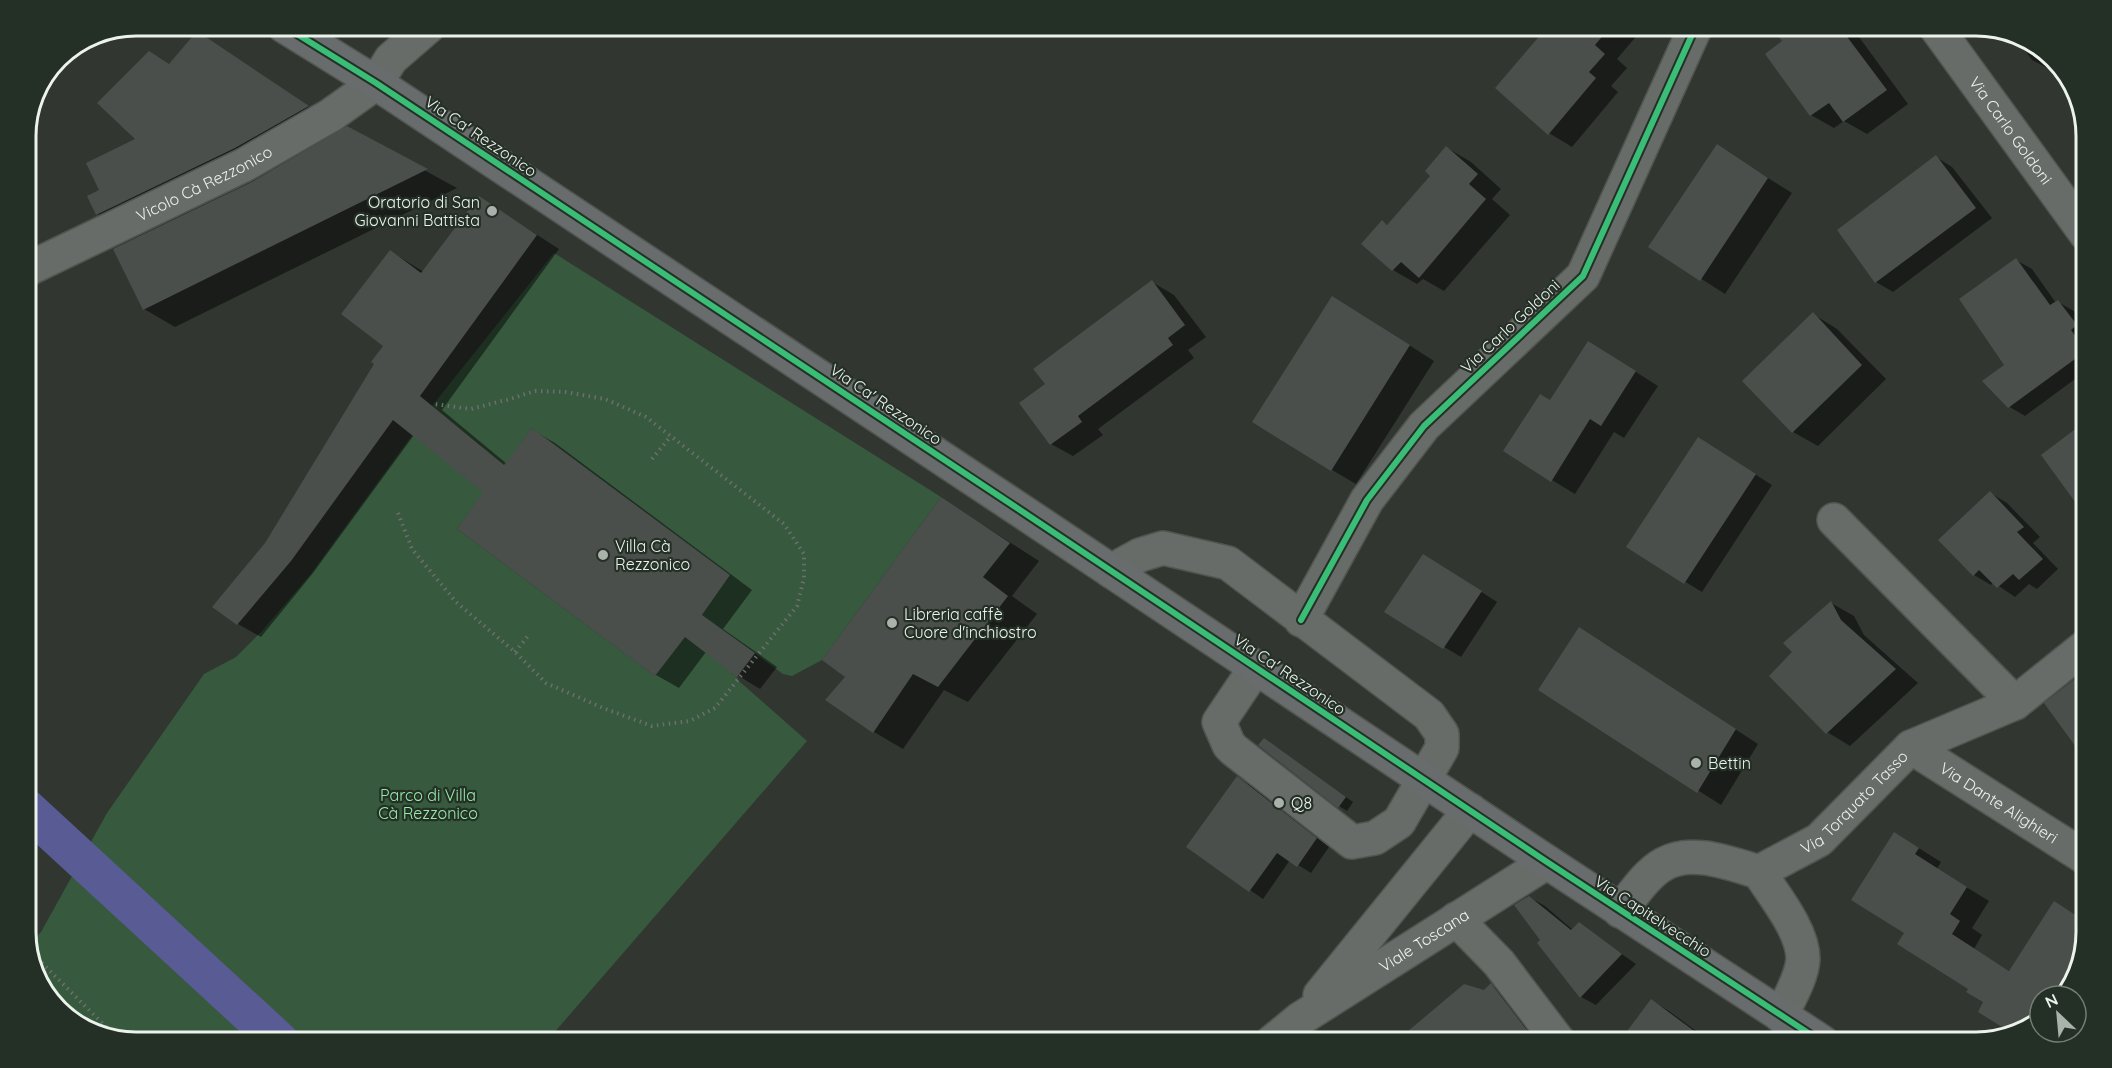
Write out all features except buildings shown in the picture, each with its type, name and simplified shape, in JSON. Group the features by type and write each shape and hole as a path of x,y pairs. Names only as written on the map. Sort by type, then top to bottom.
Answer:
{"main road":[{"name":"Via Ca' Rezzonico","path":"300,36 376,83 1470,810"},
{"name":"Via Capitelvecchio","path":"1470,810 1806,1032"}],"street":[{"path":"376,83 391,59 417,36"},
{"name":"Via Carlo Goldoni","path":"1301,620 1367,500 1424,426 1583,276 1691,36"},
{"name":"Via Carlo Goldoni","path":"1942,36 2076,220"},
{"name":"Vicolo Cà Rezzonico","path":"36,265 244,165 331,115 376,83"},
{"path":"1834,520 2015,703"},
{"path":"1111,571 1140,555 1163,548 1228,563 1429,715 1442,734 1442,748 1399,822 1375,838 1352,842 1229,745 1219,722 1256,667"},
{"name":"Via Torquato Tasso","path":"1759,872 1820,840 1911,747 2015,703 2076,654"},
{"name":"Via Dante Alighieri","path":"1911,747 2076,852"},
{"name":"Viale Toscana","path":"1300,1019 1470,810"},
{"path":"1620,911 1642,883 1664,864 1687,856 1728,863 1759,872 1798,935 1803,960 1781,1016"},
{"name":"Viale Toscana","path":"1284,1032 1300,1019 1547,862"},
{"path":"1456,919 1499,963 1551,1032"}],"path":[{"path":"398,513 412,549 456,602 515,652 546,683 652,726 690,721 715,708 797,606 804,578 804,554 784,524 646,417 605,399 535,391 471,409 434,404"},
{"path":"652,459 671,436"},
{"path":"515,652 528,636"},
{"path":"40,961 107,1028"}],"green space":[{"path":"554,253 941,497 822,660 792,676 783,674 727,633 700,618 730,575 532,428 502,469 479,444 455,425 428,411"},
{"name":"Parco di Villa Cà Rezzonico","path":"415,431 488,486 457,529 655,676 686,635 737,677 807,741 555,1032 136,1032 110,1029 92,1022 70,1007 53,988 41,964 36,937 107,813 204,674 236,657 262,631 310,575"}],"waterway":[{"path":"36,817 269,1032"}],"cycle path":[{"path":"300,36 376,83 1547,862 1807,1032"},
{"path":"1301,620 1367,500 1424,426 1583,276 1691,36"}],"place":[{"name":"Oratorio di San Giovanni Battista","path":"492,211"},
{"name":"Villa Cà Rezzonico","path":"603,555"},
{"name":"Libreria caffè Cuore d'inchiostro","path":"892,623"},
{"name":"Bettin","path":"1696,763"},
{"name":"Q8","path":"1279,803"}]}
